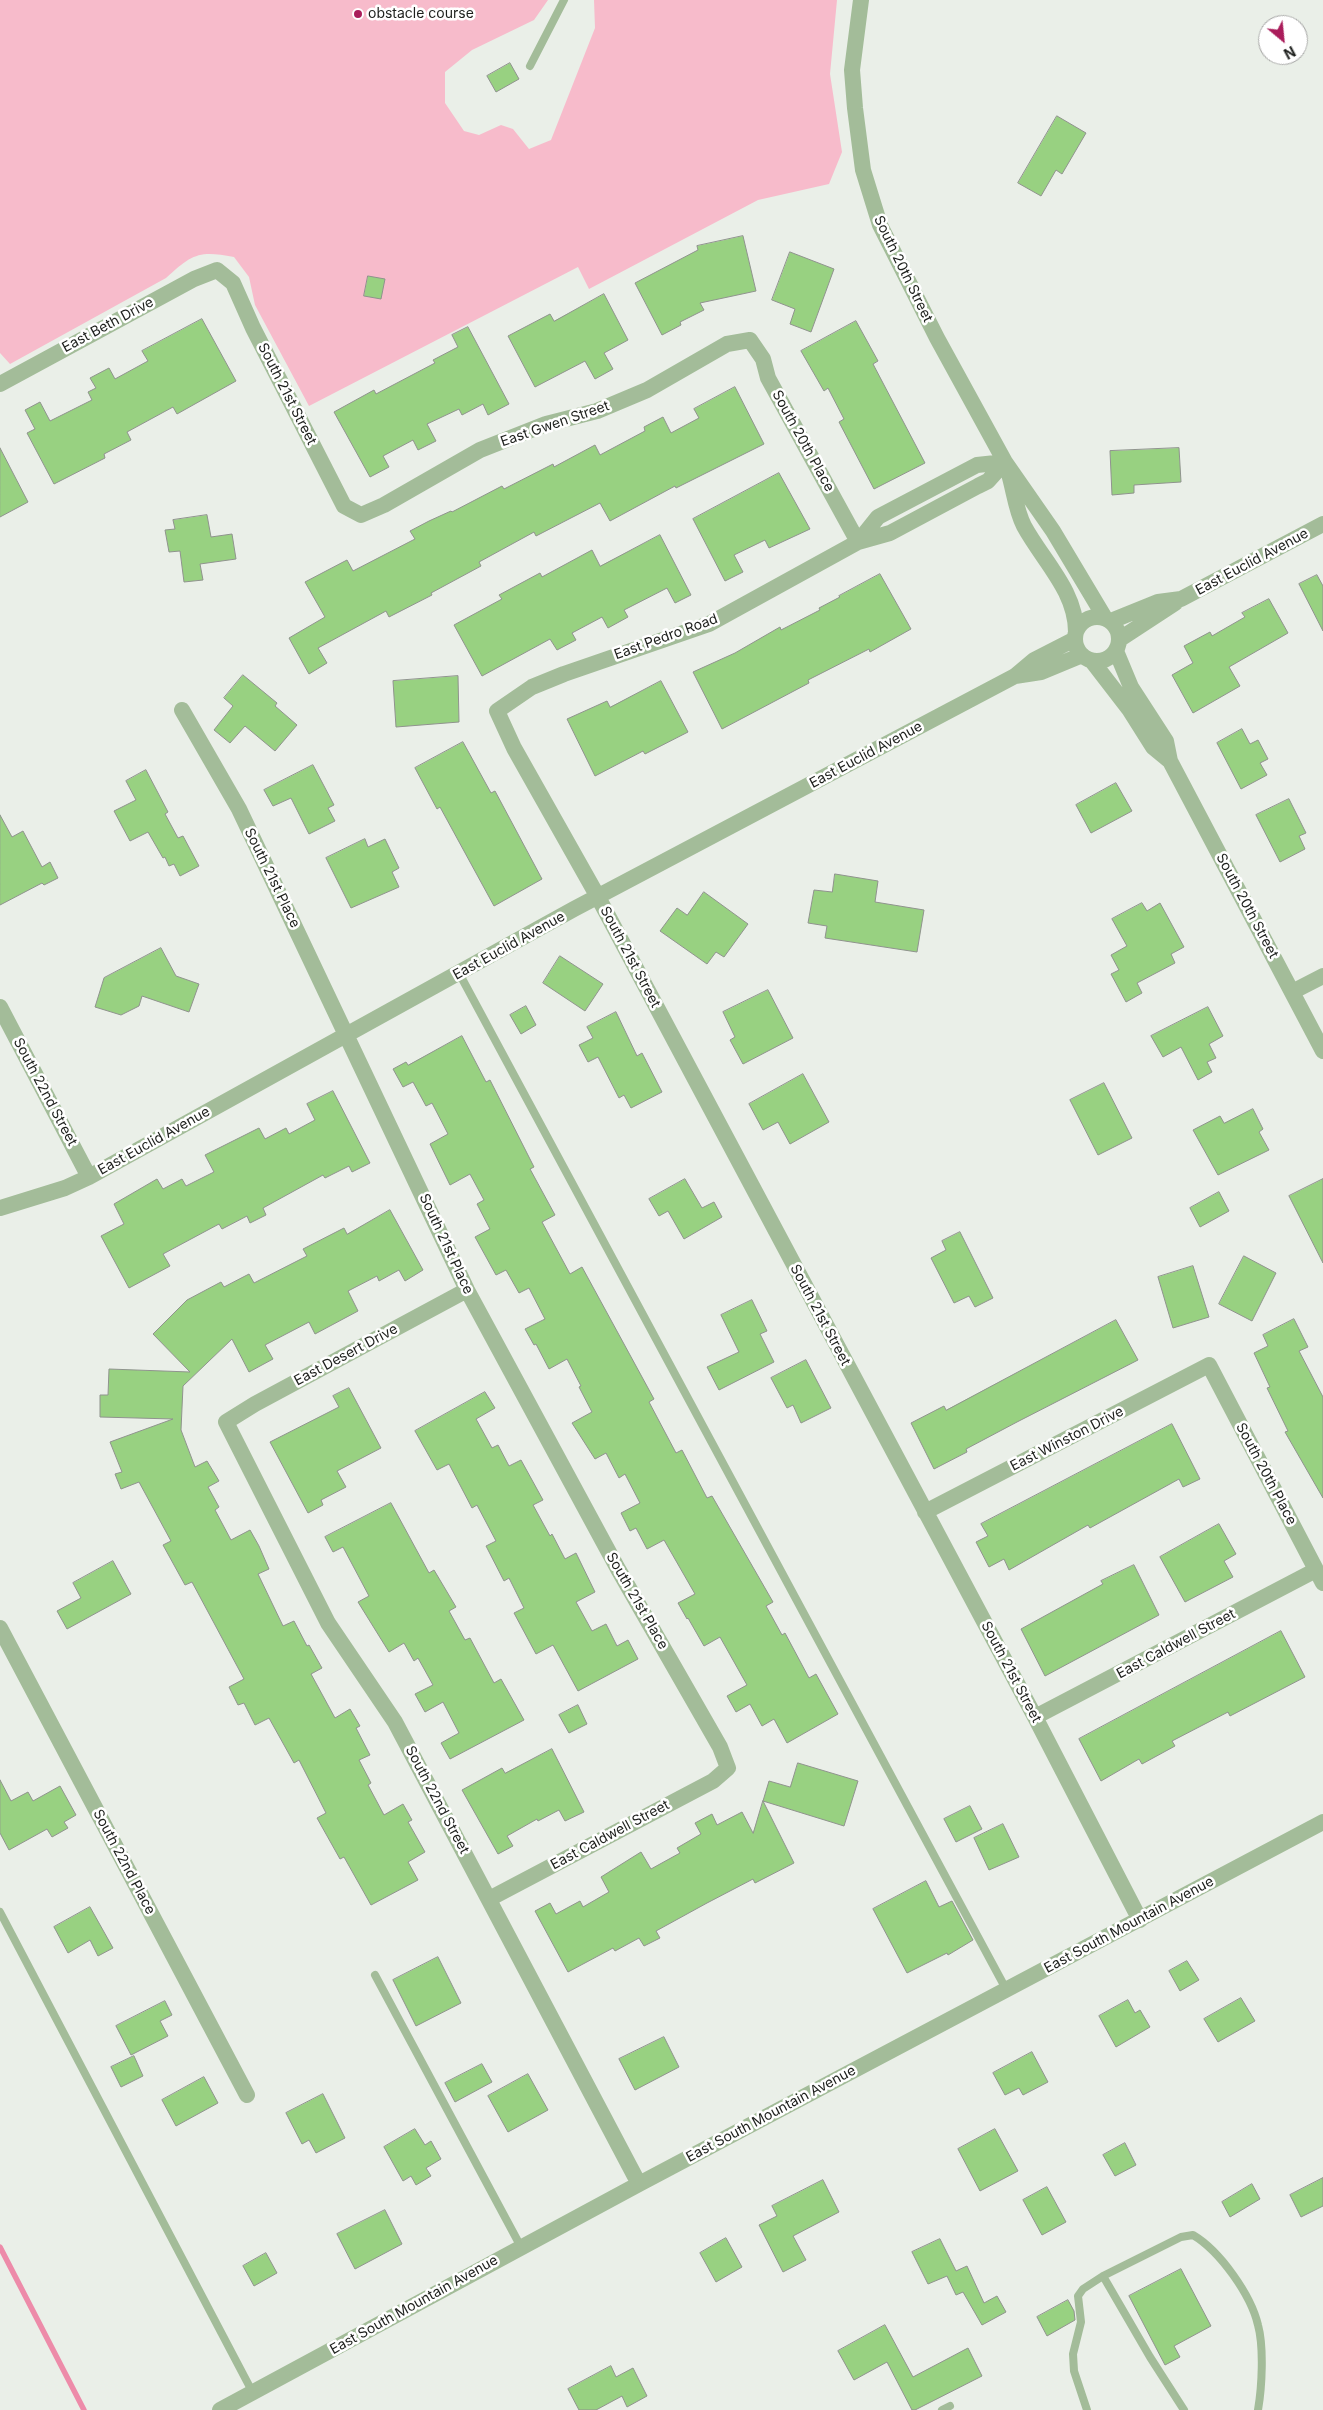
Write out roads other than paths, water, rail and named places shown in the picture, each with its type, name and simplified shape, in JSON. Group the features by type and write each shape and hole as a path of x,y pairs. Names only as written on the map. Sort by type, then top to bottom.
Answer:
{"street":[{"name":"South 20th Street","path":"861,0 852,70 858,140 873,205 898,265 1006,462 1053,531 1108,619"},
{"name":"East Beth Drive","path":"0,384 194,279 217,270"},
{"name":"South 21st Street","path":"217,270 233,282 253,328 344,506 361,515"},
{"name":"East Gwen Street","path":"361,515 384,505 480,450 546,424 596,411 647,390 728,344 750,340"},
{"name":"South 20th Place","path":"750,340 763,359 768,378 858,542"},
{"name":"South 20th Street","path":"1006,462 1023,524 1071,600 1076,616 1075,636"},
{"name":"East Pedro Road","path":"497,711 532,687 564,674 709,624 858,542 890,533 988,481 1006,462"},
{"name":"East Euclid Avenue","path":"1118,645 1181,598 1323,524"},
{"name":"East Euclid Avenue","path":"1108,619 1158,602 1181,598"},
{"path":"1091,617 1108,619 1116,626 1118,645 1105,660 1087,658 1075,636 1079,626 1091,617"},
{"name":"East Euclid Avenue","path":"0,1208 65,1188 89,1177 598,897 1015,676 1034,660 1075,636"},
{"name":"South 20th Street","path":"1118,645 1130,687 1166,741 1170,761 1323,1051"},
{"name":"South 20th Street","path":"1087,658 1129,709 1153,747 1170,761"},
{"name":"East Euclid Avenue","path":"1015,676 1041,672 1087,658"},
{"name":"South 21st Place","path":"182,710 239,809 467,1290 618,1569 720,1747 728,1768"},
{"name":"South 21st Street","path":"497,711 514,748 598,897 1035,1717 1140,1920"},
{"path":"1292,992 1323,976"},
{"name":"South 22nd Street","path":"0,1007 89,1177"},
{"name":"East Desert Drive","path":"226,1422 255,1404 467,1290"},
{"name":"South 20th Place","path":"1209,1365 1320,1577"},
{"name":"East Winston Drive","path":"925,1512 1209,1365"},
{"name":"South 22nd Street","path":"226,1422 328,1623 395,1722 639,2184"},
{"name":"East Caldwell Street","path":"1035,1717 1320,1577"},
{"name":"South 22nd Place","path":"0,1628 247,2095"},
{"name":"East Caldwell Street","path":"489,1898 713,1781 728,1768"},
{"name":"East South Mountain Avenue","path":"220,2410 639,2184 1323,1822"}],"lane":[{"path":"530,66 564,0"},
{"path":"459,973 1006,1990"},
{"path":"0,1912 253,2393"},
{"path":"375,1975 521,2247"},
{"path":"1088,2410 1074,2371 1073,2354 1081,2322 1078,2296 1083,2289 1104,2276 1181,2237 1193,2235 1204,2242 1248,2297 1258,2325 1261,2358 1258,2410"},
{"path":"1104,2276 1150,2357 1184,2410"},
{"path":"942,2410 950,2406"}],"waterway":[{"path":"0,2247 84,2410"}],"place":[{"name":"obstacle course","path":"358,14"}]}
